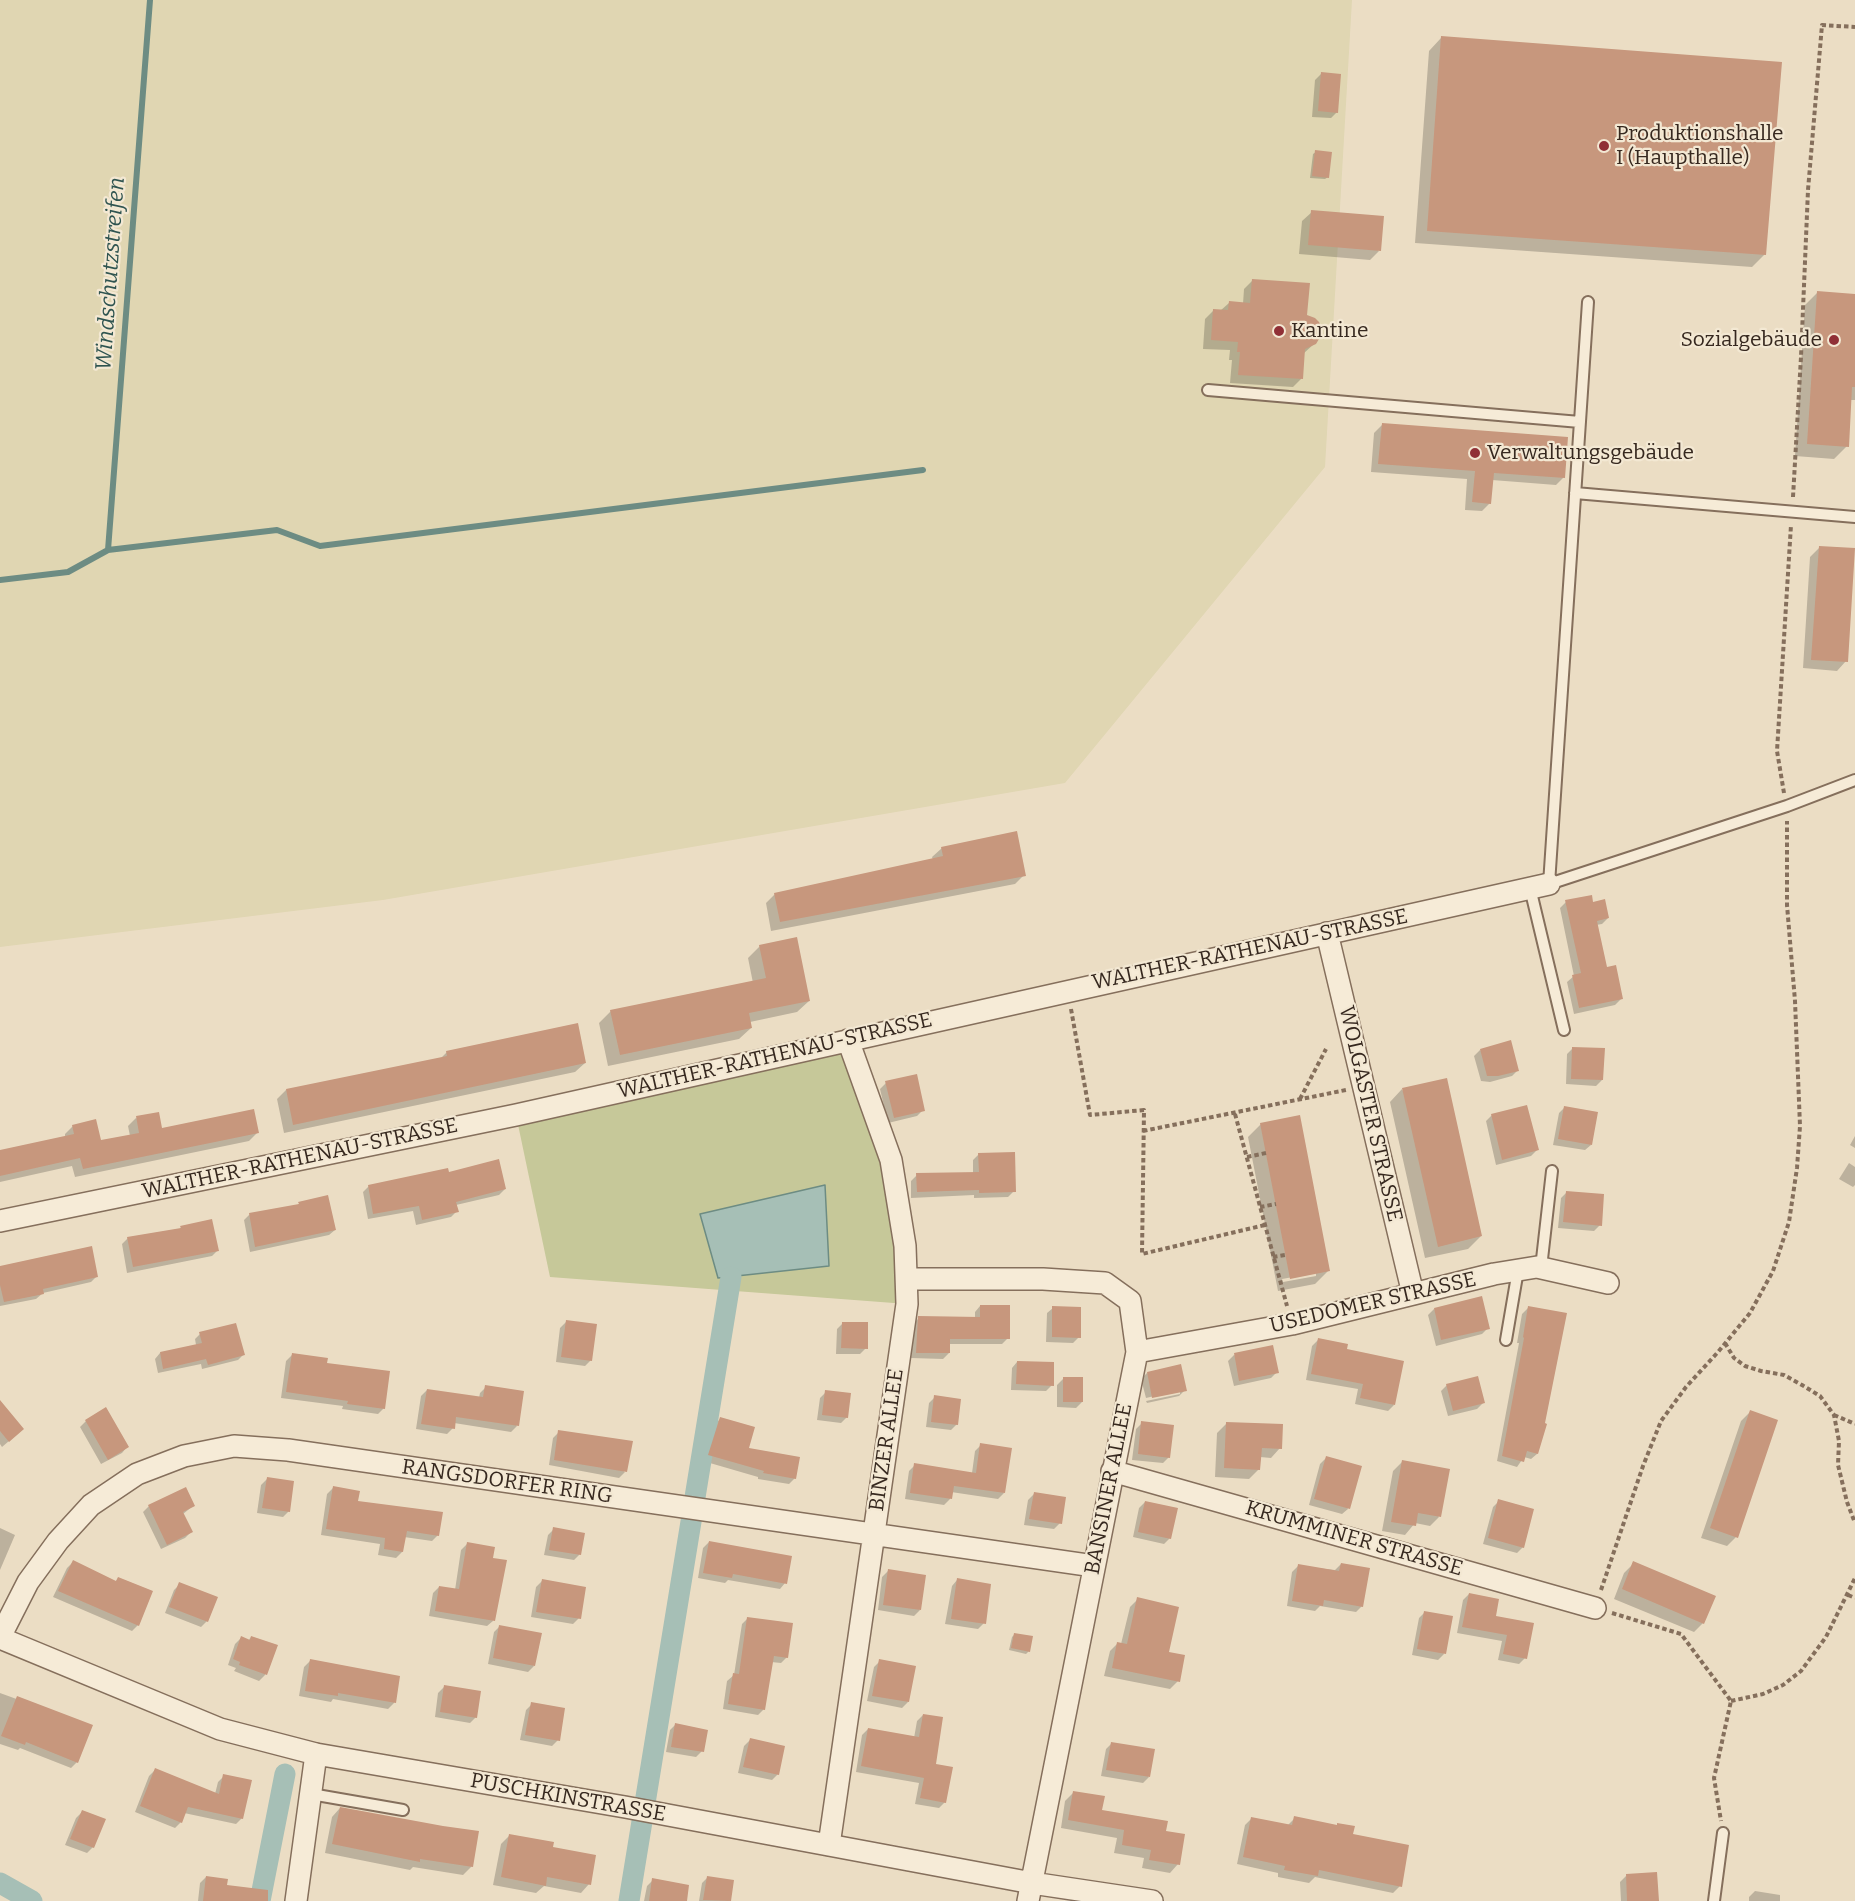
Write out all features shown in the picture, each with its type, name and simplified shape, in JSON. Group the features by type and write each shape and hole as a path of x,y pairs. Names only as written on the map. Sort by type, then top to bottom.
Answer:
{"street":[{"name":"WALTHER-RATHENAU-STRASSE","path":"0,1221 504,1117 1540,886"},
{"name":"WOLGASTER STRASSE","path":"1327,933 1413,1294"},
{"name":"BINZER ALLEE","path":"829,1845 907,1304 905,1246 891,1160 848,1040"},
{"name":"USEDOMER STRASSE","path":"1137,1352 1292,1324 1518,1270 1541,1268 1608,1283"},
{"name":"BANSINER ALLEE","path":"907,1279 1043,1279 1105,1282 1130,1301 1137,1352 1030,1892"},
{"name":"RANGSDORFER RING","path":"0,1638 28,1582 58,1540 91,1505 137,1474 184,1456 234,1446 288,1450 1094,1566"},
{"name":"KRUMMINER STRASSE","path":"1112,1471 1595,1608"},
{"name":"PUSCHKINSTRASSE","path":"0,1638 220,1729 316,1754 829,1845 1030,1892 1152,1901"},
{"path":"296,1901 316,1754"}],"lane":[{"path":"1564,1029 1540,886 1575,493 1588,302"},
{"path":"1208,390 1580,422"},
{"path":"1575,493 1855,517"},
{"path":"1540,886 1787,806 1855,780"},
{"path":"1541,1268 1552,1172"},
{"path":"1506,1340 1518,1270"},
{"path":"310,1794 403,1810"},
{"path":"1714,1901 1723,1833"}],"path":[{"path":"1068,990 1090,1115 1144,1110 1142,1254 1265,1225"},
{"path":"1300,1100 1326,1049"},
{"path":"1143,1131 1363,1086"},
{"path":"1235,1114 1292,1324"},
{"path":"1247,1157 1266,1153"},
{"path":"1260,1207 1276,1204"},
{"path":"1273,1257 1285,1255"},
{"path":"1725,1343 1734,1358 1745,1366 1784,1375 1802,1384 1820,1396 1834,1415 1839,1440 1838,1465 1847,1502 1855,1522"},
{"path":"1834,1415 1855,1424"},
{"path":"1731,1701 1763,1694 1783,1685 1801,1671 1826,1636 1855,1578"},
{"path":"1848,1595 1855,1599"},
{"path":"1595,1608 1681,1634 1731,1701 1714,1778 1723,1833"}],"shaded area":[{"path":"0,0 1352,0 1325,467 1065,783 383,900 0,947"}],"green space":[{"path":"848,1040 891,1160 907,1304 550,1277 516,1115"}],"water":[{"path":"825,1185 829,1266 718,1278 700,1214"}],"building":[{"name":"Produktionshalle I (Haupthalle)","path":"1441,36 1782,62 1766,255 1427,231"},
{"path":"1321,72 1341,74 1338,113 1318,111"},
{"path":"1315,150 1332,152 1329,178 1312,176"},
{"path":"1311,210 1384,216 1381,251 1308,245"},
{"path":"1252,279 1310,283 1307,315 1319,322 1322,334 1316,344 1305,349 1303,379 1238,375 1240,352 1237,352 1238,342 1211,340 1213,309 1228,310 1229,301 1250,303"},
{"name":"Sozialgebäude","path":"1817,291 1855,294 1855,387 1852,387 1849,447 1807,444"},
{"path":"1382,423 1568,437 1565,478 1494,473 1491,504 1472,502 1475,471 1378,464"},
{"path":"1819,546 1855,548 1848,662 1811,660"},
{"path":"1017,831 1026,876 780,922 774,893 943,856 941,847"},
{"path":"1592,895 1593,902 1605,899 1609,918 1597,921 1607,967 1616,965 1623,999 1579,1008 1572,975 1581,973 1565,900"},
{"path":"797,937 810,1001 749,1013 752,1028 620,1055 610,1010 766,978 759,945"},
{"path":"578,1023 586,1063 293,1125 286,1089 447,1056 446,1051"},
{"path":"1511,1040 1519,1071 1487,1076 1480,1049"},
{"path":"1572,1047 1605,1048 1603,1080 1571,1079"},
{"path":"917,1074 925,1111 894,1118 885,1081"},
{"path":"1447,1078 1482,1236 1438,1247 1402,1088"},
{"path":"1527,1105 1539,1150 1502,1160 1491,1114"},
{"path":"1564,1106 1598,1112 1592,1145 1558,1139"},
{"path":"254,1109 259,1133 83,1169 80,1158 0,1176 0,1150 74,1134 72,1125 96,1119 101,1140 139,1133 136,1116 159,1112 162,1128"},
{"path":"1300,1115 1330,1271 1290,1279 1260,1123"},
{"path":"1015,1152 1016,1192 979,1193 979,1190 917,1192 916,1173 979,1172 978,1153"},
{"path":"499,1159 506,1189 456,1202 459,1212 422,1220 419,1206 373,1214 368,1185 448,1168 449,1172"},
{"path":"1566,1191 1604,1194 1602,1226 1563,1222"},
{"path":"328,1195 336,1230 255,1247 249,1213 299,1204 298,1202"},
{"path":"212,1219 219,1251 133,1267 127,1237 181,1228 180,1226"},
{"path":"92,1246 98,1277 43,1289 44,1294 4,1302 0,1285 0,1266"},
{"path":"1482,1296 1490,1329 1441,1340 1434,1308"},
{"path":"980,1305 1010,1305 1010,1339 950,1339 950,1353 916,1353 918,1316 980,1317"},
{"path":"1052,1306 1081,1307 1081,1338 1052,1337"},
{"path":"1528,1306 1567,1313 1545,1423 1547,1424 1538,1454 1527,1451 1524,1462 1502,1456"},
{"path":"566,1320 597,1324 592,1361 561,1357"},
{"path":"842,1322 868,1322 868,1349 841,1348"},
{"path":"236,1323 245,1355 208,1365 206,1359 163,1369 160,1352 202,1343 199,1332"},
{"path":"1318,1338 1348,1344 1347,1349 1404,1361 1395,1405 1360,1398 1363,1384 1311,1374"},
{"path":"1273,1345 1279,1373 1239,1381 1234,1353"},
{"path":"292,1353 328,1358 327,1363 390,1371 385,1409 286,1392"},
{"path":"1017,1361 1054,1362 1054,1386 1016,1384"},
{"path":"1181,1364 1187,1391 1152,1398 1147,1372"},
{"path":"1478,1376 1485,1403 1453,1411 1446,1384"},
{"path":"1063,1377 1083,1377 1083,1402 1063,1402"},
{"path":"485,1385 524,1391 519,1426 456,1417 455,1429 421,1424 427,1389 483,1397"},
{"path":"825,1390 851,1393 848,1418 822,1415"},
{"path":"934,1395 961,1399 958,1425 931,1422"},
{"path":"0,1400 24,1429 9,1442 0,1431"},
{"path":"106,1407 129,1447 108,1460 85,1420"},
{"path":"1750,1410 1778,1420 1738,1538 1710,1528"},
{"path":"720,1417 755,1427 749,1448 800,1457 796,1479 763,1473 764,1471 708,1455"},
{"path":"1141,1421 1174,1425 1170,1458 1138,1454"},
{"path":"1226,1422 1283,1424 1282,1449 1262,1448 1260,1470 1224,1468"},
{"path":"558,1430 633,1441 627,1472 554,1460"},
{"path":"980,1443 1012,1448 1005,1493 954,1486 952,1499 910,1493 914,1463 976,1473"},
{"path":"1326,1456 1362,1466 1350,1509 1314,1499"},
{"path":"1402,1460 1450,1469 1441,1517 1418,1513 1416,1526 1391,1522"},
{"path":"267,1477 294,1481 290,1512 262,1508"},
{"path":"333,1486 360,1491 358,1501 443,1512 439,1536 407,1531 403,1552 384,1549 385,1538 326,1529"},
{"path":"186,1487 195,1506 183,1512 193,1532 167,1545 148,1505"},
{"path":"1034,1492 1066,1497 1062,1524 1029,1519"},
{"path":"1498,1499 1534,1509 1524,1548 1488,1538"},
{"path":"1145,1501 1178,1508 1171,1539 1138,1532"},
{"path":"553,1527 585,1533 581,1555 549,1550"},
{"path":"709,1541 792,1556 787,1584 733,1574 732,1578 703,1573"},
{"path":"467,1542 495,1547 493,1558 507,1560 495,1621 435,1611 439,1586 459,1589"},
{"path":"73,1560 116,1581 118,1577 153,1591 139,1626 58,1591"},
{"path":"1633,1561 1716,1596 1704,1624 1622,1589"},
{"path":"1341,1563 1370,1568 1363,1607 1324,1600 1323,1606 1292,1601 1298,1564 1339,1571"},
{"path":"888,1569 926,1575 921,1610 883,1605"},
{"path":"957,1578 991,1584 986,1624 951,1619"},
{"path":"542,1579 586,1587 581,1619 536,1612"},
{"path":"179,1582 218,1597 208,1622 169,1607"},
{"path":"1469,1593 1499,1599 1496,1616 1534,1623 1527,1659 1503,1654 1507,1635 1462,1627"},
{"path":"1137,1597 1179,1607 1169,1652 1185,1655 1180,1682 1112,1668 1117,1642 1127,1644"},
{"path":"1424,1611 1453,1616 1446,1654 1417,1649"},
{"path":"747,1617 793,1623 788,1658 774,1656 765,1710 728,1704 733,1673 739,1674"},
{"path":"499,1625 542,1633 535,1666 493,1658"},
{"path":"1014,1633 1033,1636 1030,1652 1011,1648"},
{"path":"241,1636 250,1640 251,1636 278,1645 267,1675 239,1665 240,1662 233,1659"},
{"path":"310,1659 400,1676 396,1703 338,1693 338,1696 305,1691"},
{"path":"879,1659 916,1666 909,1702 872,1696"},
{"path":"444,1685 481,1691 477,1718 440,1712"},
{"path":"17,1696 93,1725 78,1763 26,1742 25,1745 1,1736"},
{"path":"531,1702 565,1708 560,1741 525,1735"},
{"path":"923,1714 943,1717 936,1764 953,1767 946,1803 920,1798 924,1778 861,1766 868,1728 919,1737"},
{"path":"675,1723 708,1730 704,1752 671,1747"},
{"path":"750,1738 785,1746 779,1775 743,1767"},
{"path":"1111,1742 1155,1749 1150,1777 1106,1770"},
{"path":"155,1768 219,1794 223,1774 252,1780 243,1819 188,1807 182,1823 140,1806"},
{"path":"1073,1791 1105,1796 1102,1810 1168,1821 1166,1831 1185,1834 1180,1865 1149,1860 1151,1850 1122,1845 1124,1830 1068,1820"},
{"path":"340,1807 479,1831 473,1867 420,1859 420,1862 332,1844"},
{"path":"82,1810 106,1819 94,1848 70,1839"},
{"path":"1294,1816 1337,1825 1337,1823 1355,1826 1353,1834 1409,1845 1402,1887 1319,1870 1318,1876 1284,1870 1285,1866 1243,1857 1251,1817 1292,1825"},
{"path":"509,1834 554,1842 553,1847 596,1855 591,1885 547,1877 546,1886 501,1877"},
{"path":"1657,1872 1659,1901 1627,1901 1626,1874"},
{"path":"206,1876 228,1879 227,1885 268,1890 268,1901 203,1901"},
{"path":"707,1876 734,1880 731,1901 703,1900"},
{"path":"652,1878 689,1885 687,1901 649,1901"}],"waterway":[{"name":"Windschutzstreifen","path":"108,550 150,0"},
{"path":"0,580 68,572 108,550 277,530 320,546 923,470"},
{"path":"629,1901 731,1277"},
{"path":"260,1901 285,1774"},
{"path":"0,1883 32,1901"}],"place":[{"name":"Produktionshalle I (Haupthalle)","path":"1604,146"},
{"name":"Kantine","path":"1279,331"},
{"name":"Sozialgebäude","path":"1834,340"},
{"name":"Verwaltungsgebäude","path":"1475,453"}]}
